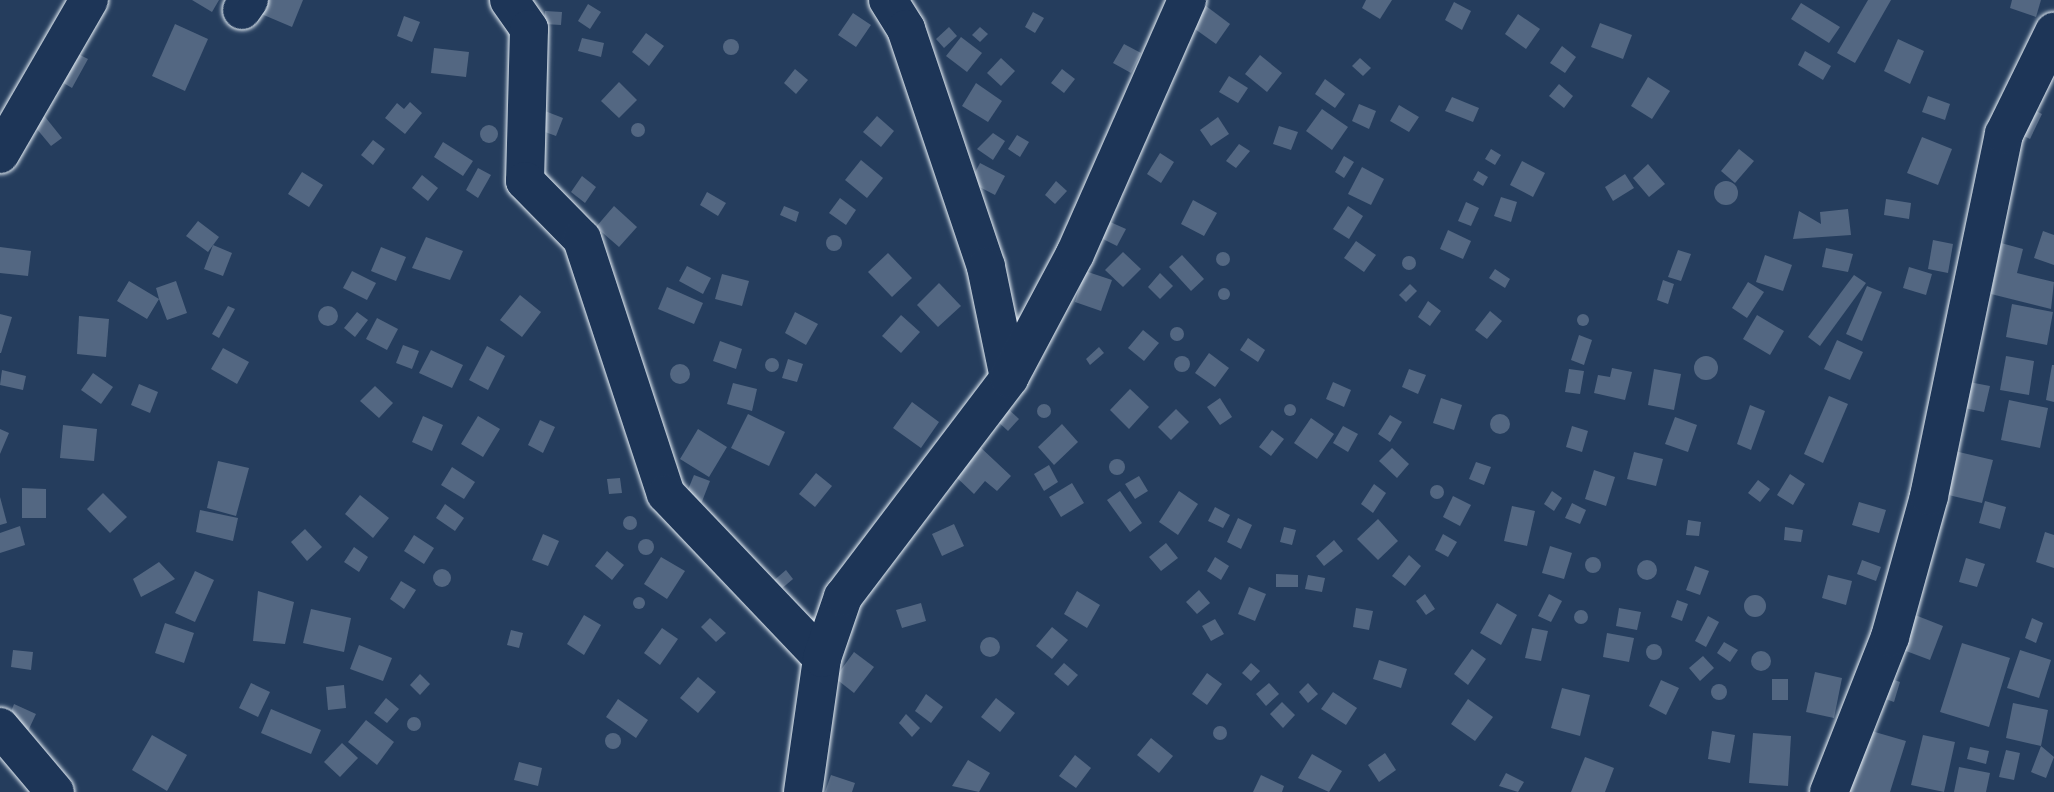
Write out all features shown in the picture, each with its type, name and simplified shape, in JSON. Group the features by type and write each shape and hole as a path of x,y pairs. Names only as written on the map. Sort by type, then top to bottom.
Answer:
{"street":[{"path":"0,154 89,0"},
{"path":"509,0 529,29 525,181 582,239 661,484 822,658"},
{"path":"888,0 906,29 986,267 1009,378"},
{"path":"803,792 822,658 860,568 1009,378 1075,254 1187,0"},
{"path":"1829,792 1890,637 1929,496 2004,134 2054,32"},
{"path":"0,727 55,792"}],"building":[{"path":"192,0 219,0 212,12"},
{"path":"265,0 303,0 292,27 259,13"},
{"path":"1366,0 1392,0 1380,19 1362,8"},
{"path":"1868,0 1891,0 1855,63 1837,53"},
{"path":"2012,0 2041,0 2036,17 2010,8"},
{"path":"1454,2 1471,11 1462,30 1445,20"},
{"path":"1202,3 1230,24 1216,44 1188,24"},
{"path":"1801,3 1840,27 1829,43 1791,19"},
{"path":"588,4 601,12 590,29 578,21"},
{"path":"545,11 562,12 561,25 544,24"},
{"path":"1033,12 1044,18 1035,33 1025,27"},
{"path":"853,13 871,25 856,47 838,35"},
{"path":"1518,14 1540,29 1526,49 1505,34"},
{"path":"404,16 420,22 412,42 397,36"},
{"path":"1600,23 1632,35 1623,59 1591,47"},
{"path":"175,24 208,39 185,91 152,76"},
{"path":"949,27 957,36 944,48 936,39"},
{"path":"980,27 988,34 980,42 972,35"},
{"path":"646,33 664,46 649,66 632,52"},
{"path":"961,37 982,53 967,72 946,56"},
{"path":"582,38 604,43 601,57 578,51"},
{"path":"728,39 734,39 739,47 737,53 728,55 723,50 723,44"},
{"path":"1898,39 1924,51 1910,84 1884,71"},
{"path":"1124,44 1141,53 1131,73 1113,63"},
{"path":"1562,46 1576,57 1565,73 1550,63"},
{"path":"434,48 469,52 466,77 431,73"},
{"path":"70,50 88,59 72,88 55,78"},
{"path":"1805,51 1831,66 1823,80 1798,65"},
{"path":"1260,55 1282,73 1267,92 1245,74"},
{"path":"1001,58 1015,71 1001,86 987,73"},
{"path":"1360,58 1371,68 1363,76 1352,66"},
{"path":"795,69 808,80 796,94 784,83"},
{"path":"1062,69 1075,79 1064,93 1051,83"},
{"path":"1229,76 1248,88 1238,103 1219,92"},
{"path":"1648,77 1670,91 1652,119 1631,106"},
{"path":"1325,79 1345,94 1335,108 1315,94"},
{"path":"619,82 637,100 619,118 601,101"},
{"path":"976,83 1002,101 988,122 962,106"},
{"path":"1559,84 1573,96 1564,108 1549,96"},
{"path":"1928,96 1950,104 1945,120 1922,112"},
{"path":"1452,97 1479,108 1473,122 1445,111"},
{"path":"410,102 422,113 405,134 385,118 397,103 404,109"},
{"path":"1359,104 1376,111 1369,129 1352,121"},
{"path":"2022,104 2042,114 2030,139 2010,129"},
{"path":"1399,105 1419,117 1409,132 1390,121"},
{"path":"1322,109 1348,127 1332,150 1306,131"},
{"path":"545,111 563,118 556,136 537,129"},
{"path":"42,113 62,138 51,146 31,122"},
{"path":"877,116 894,131 881,147 863,132"},
{"path":"1218,117 1229,134 1211,146 1200,130"},
{"path":"638,123 645,130 638,137 631,130"},
{"path":"489,125 498,134 489,143 480,134"},
{"path":"1279,126 1298,132 1291,150 1273,144"},
{"path":"993,133 1005,141 993,160 977,149"},
{"path":"1017,135 1029,142 1020,157 1008,149"},
{"path":"1922,137 1952,149 1938,185 1907,173"},
{"path":"373,140 385,149 373,165 361,155"},
{"path":"443,142 473,161 463,176 434,157"},
{"path":"1239,144 1250,151 1236,168 1226,161"},
{"path":"1491,149 1501,155 1495,165 1485,159"},
{"path":"1739,149 1754,161 1735,183 1721,171"},
{"path":"1160,153 1174,162 1161,183 1147,174"},
{"path":"1344,156 1354,162 1344,178 1335,172"},
{"path":"861,160 883,178 867,198 845,180"},
{"path":"1522,161 1545,173 1533,197 1510,185"},
{"path":"980,163 1005,176 995,195 970,182"},
{"path":"1648,164 1665,184 1649,197 1633,178"},
{"path":"1362,167 1384,179 1371,205 1348,194"},
{"path":"478,168 491,175 478,198 466,190"},
{"path":"1478,171 1488,177 1483,186 1473,180"},
{"path":"302,172 323,185 309,207 288,194"},
{"path":"1625,174 1634,188 1613,201 1605,187"},
{"path":"422,175 438,188 428,201 412,188"},
{"path":"582,176 596,187 585,203 571,192"},
{"path":"1056,181 1067,191 1055,204 1045,195"},
{"path":"1726,181 1737,188 1738,193 1731,204 1726,205 1715,198 1714,193 1721,182"},
{"path":"707,192 726,203 718,216 700,205"},
{"path":"1501,197 1517,202 1511,222 1494,216"},
{"path":"840,198 856,210 846,225 829,213"},
{"path":"1886,199 1911,203 1909,219 1884,215"},
{"path":"1193,200 1217,213 1204,236 1181,224"},
{"path":"1466,202 1479,208 1471,226 1458,221"},
{"path":"614,206 637,227 619,247 596,227"},
{"path":"784,206 799,212 796,222 780,215"},
{"path":"1348,206 1363,216 1349,239 1333,229"},
{"path":"1848,209 1851,235 1793,239 1799,211 1821,224 1820,212"},
{"path":"198,221 219,237 208,252 186,236"},
{"path":"1108,221 1126,229 1117,246 1099,237"},
{"path":"1448,230 1471,241 1463,259 1440,249"},
{"path":"2043,231 2054,235 2054,265 2034,258"},
{"path":"831,235 837,235 842,243 840,249 831,251 826,246 826,240"},
{"path":"426,237 463,251 450,280 412,268"},
{"path":"1933,240 1953,244 1948,273 1928,269"},
{"path":"1356,241 1376,255 1364,272 1344,258"},
{"path":"2001,243 2023,249 2017,273 2054,282 2051,309 1991,294"},
{"path":"213,245 232,253 223,276 204,269"},
{"path":"0,247 31,251 28,276 0,273"},
{"path":"381,247 406,257 396,281 371,271"},
{"path":"1826,248 1853,254 1848,272 1822,267"},
{"path":"1678,250 1691,254 1681,281 1668,277"},
{"path":"1123,252 1141,269 1123,287 1105,270"},
{"path":"1223,252 1230,259 1223,266 1216,259"},
{"path":"888,253 912,278 892,297 868,272"},
{"path":"1182,255 1204,279 1191,291 1169,267"},
{"path":"1765,255 1792,265 1783,291 1756,282"},
{"path":"1409,256 1416,263 1409,270 1402,263"},
{"path":"687,266 711,278 703,294 679,281"},
{"path":"1909,267 1932,274 1926,295 1903,288"},
{"path":"1495,269 1510,279 1505,288 1489,278"},
{"path":"352,271 376,283 367,300 343,288"},
{"path":"1085,271 1112,280 1101,311 1075,302"},
{"path":"1160,273 1173,286 1160,299 1148,287"},
{"path":"722,274 749,281 742,306 715,299"},
{"path":"1854,275 1866,283 1820,346 1808,337"},
{"path":"1663,280 1674,284 1668,304 1657,300"},
{"path":"129,281 159,299 147,319 117,301"},
{"path":"176,281 187,313 167,320 156,288"},
{"path":"1748,282 1764,292 1747,318 1732,308"},
{"path":"939,283 961,306 938,327 917,305"},
{"path":"1410,284 1417,291 1406,302 1399,295"},
{"path":"1867,286 1882,292 1862,341 1846,334"},
{"path":"667,287 703,303 694,324 658,309"},
{"path":"1224,288 1230,294 1224,300 1218,294"},
{"path":"520,295 541,312 522,337 500,320"},
{"path":"1428,301 1441,311 1430,326 1418,317"},
{"path":"2012,304 2053,312 2047,345 2006,337"},
{"path":"228,306 235,309 219,338 212,334"},
{"path":"324,306 332,306 338,316 332,326 324,326 318,320 318,312"},
{"path":"1490,311 1502,321 1487,339 1475,330"},
{"path":"357,312 368,320 355,337 344,328"},
{"path":"795,312 818,324 806,345 785,333"},
{"path":"0,314 12,317 1,353 0,353"},
{"path":"1583,314 1589,320 1583,326 1577,320"},
{"path":"901,315 920,332 901,353 882,336"},
{"path":"1757,315 1784,331 1770,355 1743,339"},
{"path":"79,316 109,319 106,357 77,354"},
{"path":"377,318 398,329 387,350 366,339"},
{"path":"1177,327 1184,334 1177,341 1170,334"},
{"path":"1143,330 1159,343 1144,361 1128,348"},
{"path":"1579,335 1592,340 1584,365 1571,360"},
{"path":"1248,338 1265,350 1258,362 1240,350"},
{"path":"1837,340 1863,352 1850,380 1824,369"},
{"path":"720,341 742,349 736,369 713,361"},
{"path":"403,345 419,351 412,369 396,363"},
{"path":"487,346 505,356 488,390 469,380"},
{"path":"1099,347 1104,353 1090,365 1086,359"},
{"path":"223,348 249,362 237,384 211,369"},
{"path":"431,350 463,365 452,388 419,373"},
{"path":"1209,353 1229,368 1215,387 1195,373"},
{"path":"1182,356 1190,364 1182,372 1174,364"},
{"path":"1706,356 1715,359 1718,368 1715,377 1706,380 1697,377 1694,368 1697,359"},
{"path":"2006,356 2034,361 2029,395 2000,390"},
{"path":"772,358 779,365 772,372 765,365"},
{"path":"788,359 803,364 797,382 782,378"},
{"path":"680,364 687,367 690,374 687,381 680,384 673,381 670,374 673,367"},
{"path":"2054,365 2054,402 2046,400"},
{"path":"1612,368 1632,372 1625,400 1594,393 1598,375 1610,377"},
{"path":"1409,369 1426,375 1418,394 1402,387"},
{"path":"1569,369 1584,371 1580,394 1565,392"},
{"path":"1654,369 1681,374 1674,410 1648,405"},
{"path":"2,370 26,376 23,390 0,385"},
{"path":"93,373 113,387 101,404 81,390"},
{"path":"1333,382 1351,390 1344,407 1326,399"},
{"path":"1969,382 1990,386 1984,412 1964,408"},
{"path":"733,383 757,389 752,411 727,404"},
{"path":"139,384 158,392 150,413 131,405"},
{"path":"375,386 393,403 379,418 360,401"},
{"path":"1130,389 1149,407 1129,429 1110,410"},
{"path":"1829,396 1848,404 1823,463 1804,454"},
{"path":"1220,398 1232,417 1220,425 1207,407"},
{"path":"1441,398 1462,405 1454,430 1433,423"},
{"path":"2009,400 2048,408 2040,448 2001,440"},
{"path":"912,402 939,422 921,448 893,428"},
{"path":"1044,404 1051,411 1044,418 1037,411"},
{"path":"1285,405 1295,405 1295,415 1285,415"},
{"path":"1750,405 1765,411 1751,450 1737,444"},
{"path":"1006,407 1019,419 1008,431 995,419"},
{"path":"1176,409 1189,422 1171,440 1158,427"},
{"path":"748,414 785,432 769,466 731,448"},
{"path":"1500,414 1507,417 1510,424 1507,431 1500,434 1493,431 1490,424 1493,417"},
{"path":"1390,415 1402,422 1390,442 1378,434"},
{"path":"423,416 443,425 432,451 412,442"},
{"path":"478,416 500,429 483,457 461,444"},
{"path":"1675,417 1697,425 1688,452 1665,444"},
{"path":"1311,418 1334,434 1317,459 1294,443"},
{"path":"540,420 555,427 543,453 528,445"},
{"path":"1062,424 1078,442 1054,465 1038,447"},
{"path":"63,425 97,429 94,461 60,458"},
{"path":"1343,426 1358,434 1348,452 1333,443"},
{"path":"1572,426 1588,431 1582,452 1566,447"},
{"path":"0,429 9,433 0,454"},
{"path":"698,429 727,447 709,477 680,459"},
{"path":"1272,430 1284,439 1271,456 1259,447"},
{"path":"979,446 1011,476 997,491 985,481 974,494 953,474"},
{"path":"1392,448 1409,464 1397,478 1379,461"},
{"path":"1946,449 1993,460 1982,503 1936,492"},
{"path":"1634,452 1663,459 1656,486 1627,479"},
{"path":"1117,459 1125,467 1117,475 1109,467"},
{"path":"218,461 249,468 236,516 207,508"},
{"path":"1476,462 1491,467 1484,485 1469,479"},
{"path":"1049,465 1058,482 1044,491 1034,474"},
{"path":"452,467 475,482 464,499 441,485"},
{"path":"1594,470 1615,477 1606,506 1585,499"},
{"path":"816,473 832,486 815,507 799,494"},
{"path":"1790,474 1805,484 1793,505 1777,495"},
{"path":"694,475 710,481 701,504 685,497"},
{"path":"1139,476 1148,491 1135,499 1125,484"},
{"path":"620,478 622,493 609,494 607,479"},
{"path":"1758,480 1770,489 1760,502 1748,493"},
{"path":"1072,483 1084,503 1061,517 1049,497"},
{"path":"1374,484 1386,493 1373,513 1361,504"},
{"path":"1437,485 1444,492 1437,499 1430,492"},
{"path":"22,488 46,489 46,518 22,518"},
{"path":"1120,491 1142,523 1130,532 1107,500"},
{"path":"1179,491 1198,504 1178,535 1159,522"},
{"path":"1552,491 1562,498 1554,511 1544,504"},
{"path":"103,493 127,517 110,533 87,509"},
{"path":"360,495 389,518 373,538 345,514"},
{"path":"1453,496 1471,505 1460,526 1443,517"},
{"path":"0,497 7,523 0,525"},
{"path":"1985,501 2006,507 2000,529 1979,523"},
{"path":"1859,502 1886,510 1879,533 1852,525"},
{"path":"1572,503 1586,510 1580,524 1565,518"},
{"path":"445,504 464,518 455,531 436,518"},
{"path":"1512,506 1535,511 1527,546 1504,541"},
{"path":"1215,507 1230,515 1223,528 1208,521"},
{"path":"200,510 238,518 233,541 196,532"},
{"path":"630,516 637,523 630,530 623,523"},
{"path":"1238,518 1252,525 1241,549 1227,542"},
{"path":"1378,519 1398,541 1378,560 1357,539"},
{"path":"1688,520 1701,522 1699,536 1686,535"},
{"path":"954,524 964,546 942,556 932,534"},
{"path":"20,526 25,545 0,553 0,533"},
{"path":"1284,527 1296,530 1292,545 1280,542"},
{"path":"1785,527 1803,530 1801,542 1784,540"},
{"path":"305,529 322,547 307,561 291,542"},
{"path":"2045,532 2054,535 2054,568 2036,562"},
{"path":"543,534 559,541 548,566 532,560"},
{"path":"1443,534 1457,542 1448,557 1435,550"},
{"path":"414,535 434,548 424,564 404,551"},
{"path":"643,539 649,539 654,547 652,553 643,555 638,550 638,544"},
{"path":"1334,540 1343,551 1324,566 1316,556"},
{"path":"1166,543 1178,558 1161,571 1149,557"},
{"path":"1550,546 1572,553 1564,579 1542,573"},
{"path":"354,547 368,557 359,572 344,562"},
{"path":"607,551 624,565 612,580 595,566"},
{"path":"1409,555 1421,566 1405,586 1392,576"},
{"path":"661,557 685,571 667,599 644,584"},
{"path":"1215,557 1229,566 1221,580 1207,571"},
{"path":"1590,557 1596,557 1601,565 1599,571 1590,573 1585,568 1585,562"},
{"path":"1966,558 1985,564 1977,587 1959,582"},
{"path":"1647,560 1654,563 1657,570 1654,577 1647,580 1640,577 1637,570 1640,563"},
{"path":"1862,560 1881,567 1876,581 1857,574"},
{"path":"159,562 175,579 141,597 133,579"},
{"path":"1695,566 1709,571 1700,595 1686,590"},
{"path":"442,569 451,578 442,587 433,578"},
{"path":"786,570 793,579 780,590 772,582"},
{"path":"195,571 214,580 195,622 175,613"},
{"path":"1276,574 1298,575 1298,587 1276,587"},
{"path":"1308,575 1325,578 1322,592 1305,589"},
{"path":"1828,575 1852,581 1846,605 1822,598"},
{"path":"401,581 416,590 404,609 390,599"},
{"path":"1249,587 1266,594 1255,621 1238,614"},
{"path":"1199,590 1210,603 1197,614 1186,602"},
{"path":"258,591 294,602 285,644 253,641"},
{"path":"1077,591 1100,605 1087,628 1064,614"},
{"path":"1425,594 1435,609 1426,615 1416,601"},
{"path":"1549,594 1562,601 1551,622 1538,616"},
{"path":"1755,595 1763,598 1766,606 1763,614 1755,617 1747,614 1744,606 1747,598"},
{"path":"639,597 645,603 639,609 633,603"},
{"path":"1677,600 1688,604 1682,621 1671,617"},
{"path":"921,603 926,621 902,628 896,610"},
{"path":"1497,603 1517,615 1501,645 1480,633"},
{"path":"1356,608 1373,611 1369,630 1353,627"},
{"path":"1619,608 1641,612 1637,630 1616,626"},
{"path":"311,609 351,618 344,652 303,643"},
{"path":"1581,610 1588,617 1581,624 1574,617"},
{"path":"1910,613 1943,626 1930,660 1898,648"},
{"path":"584,615 601,625 584,655 567,644"},
{"path":"1708,616 1719,622 1706,647 1695,641"},
{"path":"710,618 726,633 716,642 701,627"},
{"path":"2032,618 2043,623 2036,643 2025,638"},
{"path":"1215,619 1224,634 1211,641 1202,626"},
{"path":"165,623 194,633 184,663 155,653"},
{"path":"1052,627 1068,640 1052,659 1036,646"},
{"path":"662,628 678,639 660,665 644,653"},
{"path":"1532,628 1548,631 1541,661 1525,658"},
{"path":"511,630 523,633 519,648 507,645"},
{"path":"1607,633 1634,638 1629,662 1603,657"},
{"path":"986,637 994,637 1000,647 994,657 986,657 980,651 980,643"},
{"path":"1724,642 1738,650 1730,662 1717,653"},
{"path":"1962,643 2010,658 1989,727 1940,712"},
{"path":"1654,644 1662,652 1654,660 1646,652"},
{"path":"359,645 392,658 383,681 350,669"},
{"path":"1472,649 1486,659 1468,685 1454,674"},
{"path":"13,650 33,652 31,670 11,667"},
{"path":"2020,650 2051,660 2039,698 2007,688"},
{"path":"1757,651 1765,651 1771,661 1765,671 1757,671 1751,665 1751,657"},
{"path":"854,652 874,667 854,693 835,678"},
{"path":"1703,656 1714,668 1700,681 1689,668"},
{"path":"1379,660 1407,669 1401,688 1373,679"},
{"path":"1064,663 1078,675 1068,686 1054,674"},
{"path":"1251,663 1260,671 1251,681 1242,673"},
{"path":"1815,672 1842,678 1834,718 1806,712"},
{"path":"1207,673 1222,684 1207,705 1192,694"},
{"path":"420,674 430,684 420,695 410,685"},
{"path":"1883,676 1900,682 1894,702 1877,696"},
{"path":"698,677 716,692 698,713 680,698"},
{"path":"1772,679 1788,679 1788,700 1772,700"},
{"path":"1661,680 1679,688 1666,715 1649,706"},
{"path":"251,683 270,692 258,717 239,708"},
{"path":"1269,683 1279,694 1266,706 1256,694"},
{"path":"1308,683 1318,694 1308,703 1299,692"},
{"path":"1719,684 1725,686 1725,698 1719,700 1713,698 1711,692 1713,686"},
{"path":"344,685 346,708 328,710 326,687"},
{"path":"1562,688 1590,695 1580,736 1551,728"},
{"path":"1333,692 1357,708 1346,725 1321,709"},
{"path":"926,694 943,707 931,723 915,711"},
{"path":"386,698 399,709 387,723 374,713"},
{"path":"996,698 1015,713 1000,732 981,717"},
{"path":"618,699 648,720 636,738 606,717"},
{"path":"1468,699 1493,717 1475,741 1451,724"},
{"path":"1282,702 1295,715 1283,728 1270,714"},
{"path":"2013,703 2048,710 2041,746 2006,738"},
{"path":"14,704 36,714 28,731 7,722"},
{"path":"271,709 321,730 311,754 261,733"},
{"path":"906,714 920,728 912,737 899,723"},
{"path":"414,717 421,724 414,731 407,724"},
{"path":"366,720 394,742 377,765 348,742"},
{"path":"1220,726 1227,733 1220,740 1213,733"},
{"path":"1868,730 1906,741 1890,792 1848,792"},
{"path":"1712,731 1735,735 1730,763 1708,759"},
{"path":"613,733 619,735 619,747 613,749 607,747 605,741 607,735"},
{"path":"1753,733 1791,736 1788,786 1749,783"},
{"path":"152,735 187,755 167,791 132,770"},
{"path":"1923,735 1955,742 1944,792 1911,785"},
{"path":"1151,738 1173,756 1159,773 1137,755"},
{"path":"342,743 358,758 340,777 324,762"},
{"path":"2041,746 2054,757 2046,778 2031,772"},
{"path":"1970,747 1989,751 1986,764 1967,759"},
{"path":"2006,750 2020,753 2014,780 1999,777"},
{"path":"1385,753 1396,770 1379,782 1368,765"},
{"path":"1312,754 1342,771 1329,792 1298,778"},
{"path":"1075,755 1091,768 1076,788 1059,776"},
{"path":"1585,757 1614,768 1605,792 1571,792"},
{"path":"968,760 990,773 979,792 952,786"},
{"path":"519,762 542,768 538,786 514,780"},
{"path":"1959,767 1990,773 1986,792 1954,792"},
{"path":"1506,773 1524,782 1518,792 1499,786"},
{"path":"831,775 855,783 852,792 825,792"},
{"path":"1261,775 1284,786 1282,792 1253,792"}]}
